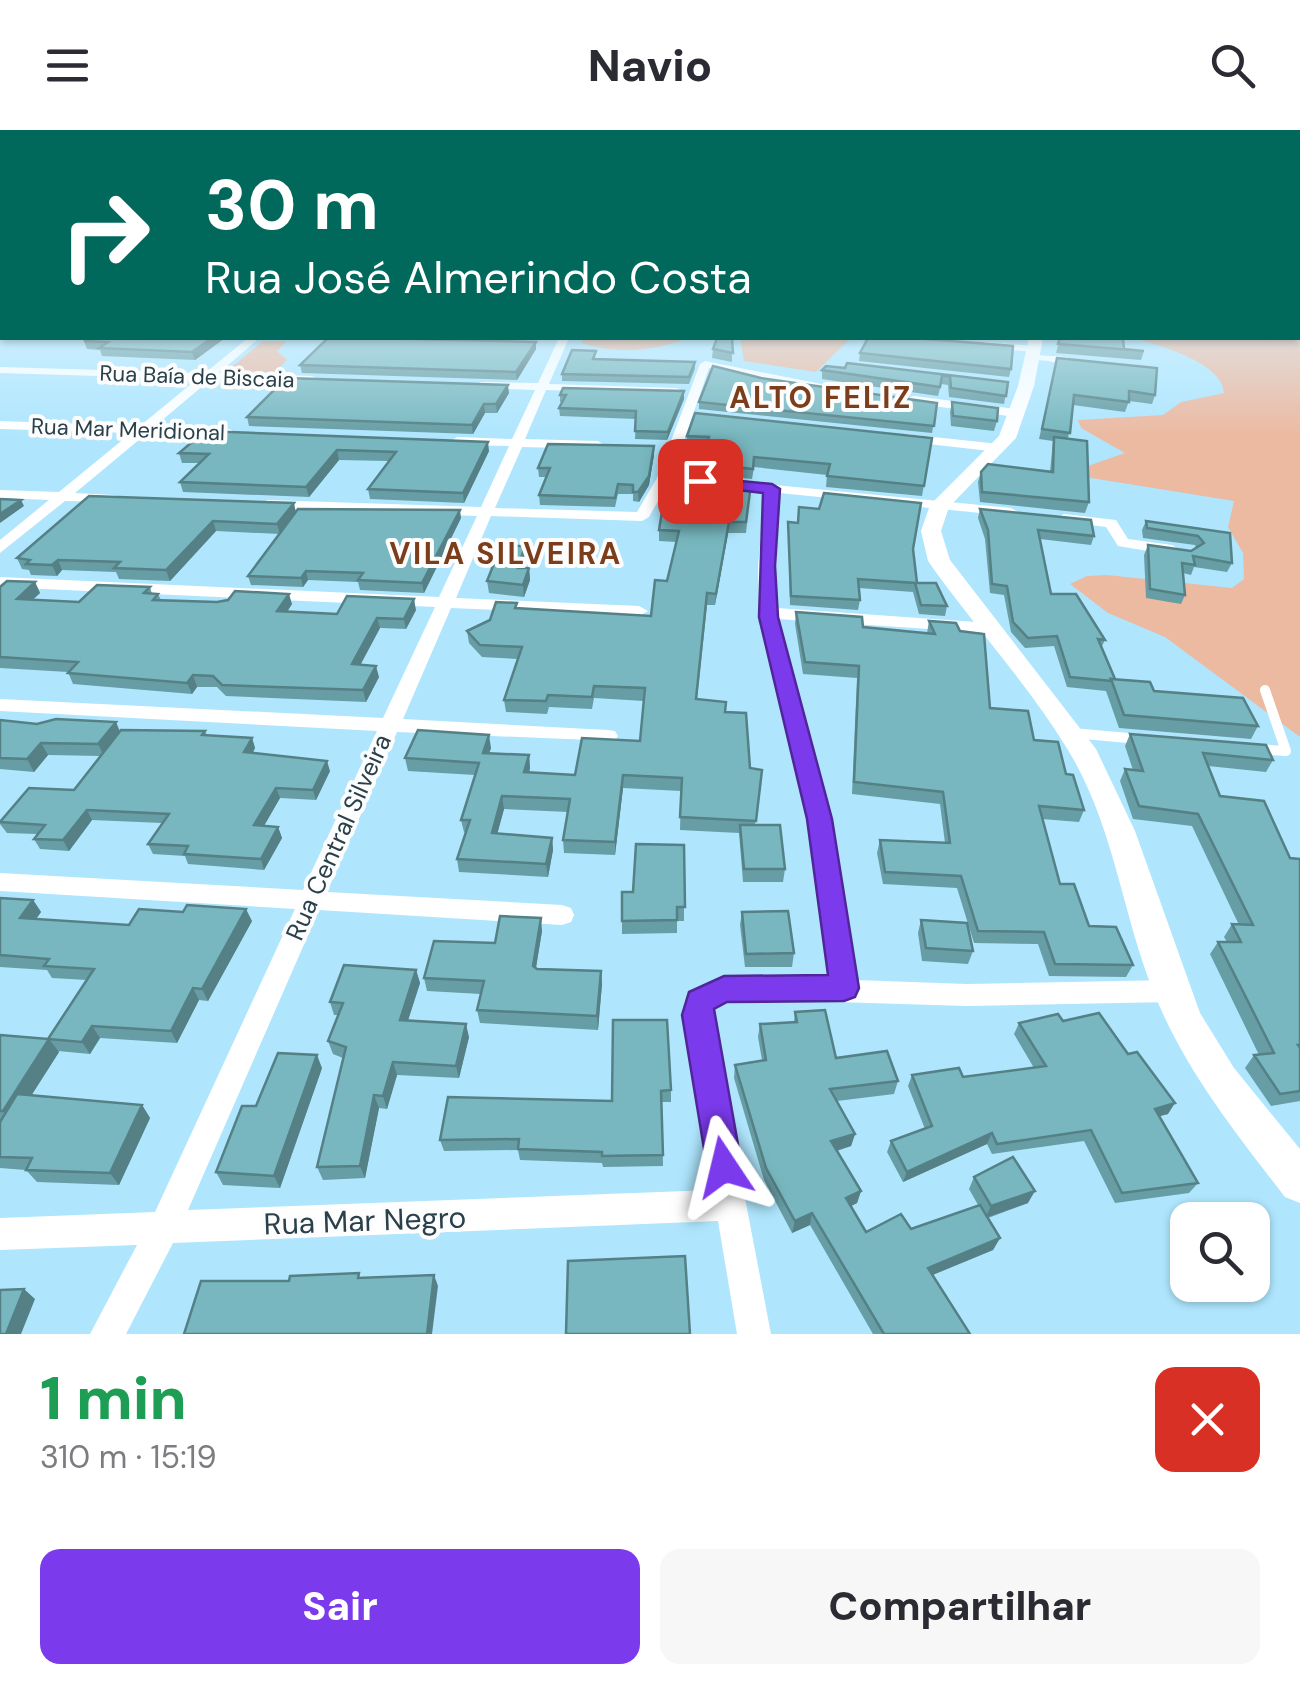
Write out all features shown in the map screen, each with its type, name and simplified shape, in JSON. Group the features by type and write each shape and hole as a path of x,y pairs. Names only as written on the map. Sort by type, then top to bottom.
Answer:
{"main road":[{"path":"1034,348 1016,385 1016,413 999,448 940,505 931,531 939,561 1071,733 1120,831 1171,991 1220,1081 1300,1182"}],"street":[{"path":"0,548 251,340"},
{"name":"Rua Central Silveira","path":"107,1334 164,1230 308,900 516,443 556,341"},
{"path":"980,344 1034,348"},
{"path":"253,504 642,517 664,478 706,364 894,398 1016,413"},
{"name":"Rua Baía de Biscaia","path":"0,370 324,380"},
{"path":"462,384 694,392"},
{"path":"685,415 705,417"},
{"name":"Rua Mar Meridional","path":"0,425 253,434"},
{"path":"881,436 999,448"},
{"path":"443,440 616,446"},
{"path":"655,448 675,448"},
{"path":"664,478 1035,515"},
{"path":"772,489 768,613 819,819 844,988"},
{"path":"0,494 138,500"},
{"path":"1054,517 1111,523 1123,543 1188,552"},
{"path":"0,582 638,611"},
{"path":"768,613 990,628"},
{"path":"0,705 608,736"},
{"path":"0,882 562,915"},
{"path":"754,1334 698,1015 705,996 735,988 844,988 967,995 1171,991"},
{"name":"Rua Mar Negro","path":"0,1234 731,1206"}],"lane":[{"path":"1034,348 1080,362"},
{"path":"1252,748 1286,751 1265,690"},
{"path":"1071,733 1163,741"}],"shaded area":[{"path":"583,340 682,340 622,350 582,343"},
{"path":"740,340 849,340 816,372 744,361"},
{"path":"1140,340 1300,340 1300,737 1165,637 1108,613 1070,584 1087,576 1107,575 1232,588 1244,579 1243,553 1228,527 1234,501 1085,477 1082,468 1125,453 1081,428 1078,420 1163,415 1181,402 1224,393 1213,372 1173,351"},
{"path":"263,341 287,341 277,351 287,360 275,372 227,371"}],"building":[{"path":"209,340 192,352 99,348 108,342 84,341"},
{"path":"326,340 536,342 516,372 300,365"},
{"path":"716,340 732,340 733,353 713,349"},
{"path":"867,340 1013,346 1011,369 860,353"},
{"path":"1059,340 1123,340 1124,349 1144,351 1058,344"},
{"path":"572,350 596,351 593,359 695,362 689,377 562,374"},
{"path":"1057,358 1157,368 1155,395 1129,391 1129,402 1074,395 1070,433 1042,429"},
{"path":"847,363 1008,382 1006,396 951,388 950,376 942,376 940,387 822,370 826,366 845,368"},
{"path":"713,366 761,378 937,403 934,426 699,402"},
{"path":"286,378 508,385 496,404 484,404 472,425 247,417"},
{"path":"563,388 684,391 668,432 635,431 636,411 559,408 566,395 560,395"},
{"path":"952,402 998,408 997,421 953,416"},
{"path":"695,413 932,438 924,486 827,476 830,464 754,457 753,469 698,463 709,437 687,436"},
{"path":"205,431 488,442 463,493 368,489 396,452 337,450 306,487 180,482 209,454 179,453"},
{"path":"1054,437 1087,441 1089,502 982,492 981,472 988,464 1053,472"},
{"path":"548,444 654,446 649,476 638,492 633,492 633,485 618,484 615,498 539,495 550,468 538,468"},
{"path":"691,478 751,484 746,522 729,522 716,594 707,593 696,699 726,702 725,712 746,713 750,768 762,770 756,821 680,817 682,778 623,775 615,842 563,840 570,799 502,796 492,833 552,838 546,864 457,859 470,820 461,820 479,763 405,758 418,730 489,735 483,753 529,755 524,772 575,775 582,738 640,741 645,688 594,686 592,697 548,695 546,701 504,700 522,647 480,645 467,631 490,620 496,602 517,603 515,608 651,616 655,580 667,581 679,531 659,530 667,481 690,482"},
{"path":"824,493 921,503 913,549 917,583 936,583 947,606 921,605 915,583 858,579 860,600 791,596 788,522 798,523 799,507 819,509"},
{"path":"89,496 294,503 277,524 213,521 166,570 114,568 120,562 58,560 52,565 26,564 30,560 17,558"},
{"path":"0,499 21,500 0,514"},
{"path":"298,509 460,510 422,583 358,580 363,573 306,571 301,578 248,576"},
{"path":"980,509 1091,520 1094,536 1038,530 1051,594 1076,594 1105,640 1098,639 1115,679 1070,677 1057,636 1028,638 1013,622 1007,586 992,584 988,530"},
{"path":"1146,521 1230,533 1232,563 1193,556 1195,565 1182,563 1185,595 1150,589 1148,545 1191,551 1204,543 1198,536 1147,528"},
{"path":"501,546 525,546 518,568 529,568 523,585 487,581"},
{"path":"7,581 35,582 17,599 79,602 97,585 150,587 144,593 158,594 153,600 217,602 228,600 235,591 289,594 277,611 337,614 347,596 414,599 404,619 377,618 352,664 376,666 363,690 222,685 213,676 193,675 187,683 68,673 78,662 0,657 0,587"},
{"path":"796,612 862,617 863,627 935,634 929,621 956,623 960,631 984,634 990,708 1028,711 1034,740 1058,742 1066,774 1073,775 1084,810 1039,806 1060,884 1074,884 1089,926 1116,927 1133,965 1055,964 1044,932 978,931 961,876 885,872 880,840 950,843 943,792 854,782 859,666 805,662"},
{"path":"1111,679 1150,682 1154,691 1243,698 1258,726 1124,715"},
{"path":"56,719 116,722 98,744 41,743 27,759 0,758 0,720 37,724"},
{"path":"121,730 205,731 202,735 252,738 244,752 327,761 313,790 276,788 254,825 278,827 261,859 184,854 188,846 148,844 169,814 87,810 63,840 34,839 45,825 0,822 29,788 74,790"},
{"path":"1130,734 1266,745 1273,760 1203,753 1220,796 1264,801 1290,858 1300,859 1300,1091 1280,1094 1254,1055 1274,1053 1218,942 1241,942 1232,924 1253,925 1198,814 1139,806 1125,769 1143,771"},
{"path":"740,825 780,825 785,869 744,869"},
{"path":"636,844 684,845 685,907 677,907 677,920 622,921 622,892 633,892"},
{"path":"0,898 33,900 20,918 129,925 139,909 183,912 187,905 246,909 202,989 193,988 171,1031 92,1026 82,1042 48,1039 94,969 44,966 49,959 0,955"},
{"path":"788,911 794,953 746,954 742,912"},
{"path":"500,916 541,918 533,966 537,969 601,971 597,1016 477,1010 484,981 424,978 434,941 495,943"},
{"path":"921,920 967,923 973,951 926,948"},
{"path":"344,965 416,970 400,1020 466,1024 456,1066 393,1062 383,1096 374,1095 360,1166 317,1167 346,1047 328,1041 343,1003 330,1002"},
{"path":"825,1010 836,1058 887,1051 898,1081 830,1089 855,1134 831,1141 861,1191 846,1198 866,1232 901,1214 911,1229 980,1205 1000,1238 928,1268 970,1334 884,1334 812,1213 795,1221 766,1168 735,1065 766,1060 760,1024 797,1022 795,1012"},
{"path":"1099,1013 1128,1054 1137,1052 1175,1103 1155,1109 1198,1183 1122,1193 1091,1130 997,1144 992,1133 907,1172 891,1141 932,1126 912,1075 959,1068 963,1077 1046,1066 1019,1023 1058,1014 1063,1021"},
{"path":"613,1020 667,1020 671,1090 661,1091 663,1155 602,1156 602,1152 518,1149 519,1139 440,1140 448,1097 612,1101"},
{"path":"0,1035 49,1039 3,1111 0,1111"},
{"path":"278,1053 317,1055 274,1176 216,1172 242,1106 256,1106"},
{"path":"17,1094 142,1105 110,1173 26,1170 32,1158 0,1157 0,1122"},
{"path":"1013,1157 1035,1191 991,1206 974,1177"},
{"path":"685,1256 690,1334 566,1334 568,1261"},
{"path":"359,1273 358,1278 434,1275 427,1334 184,1334 201,1281 289,1281 290,1276"},
{"path":"24,1289 6,1334 0,1334 0,1290"}],"district":[{"name":"ALTO FELIZ","path":"821,398"},
{"name":"VILA SILVEIRA","path":"506,554"}],"route":[{"path":"700,481 772,489 766,566 768,617 819,819 844,988 724,989 699,1002 724,1167"}]}
